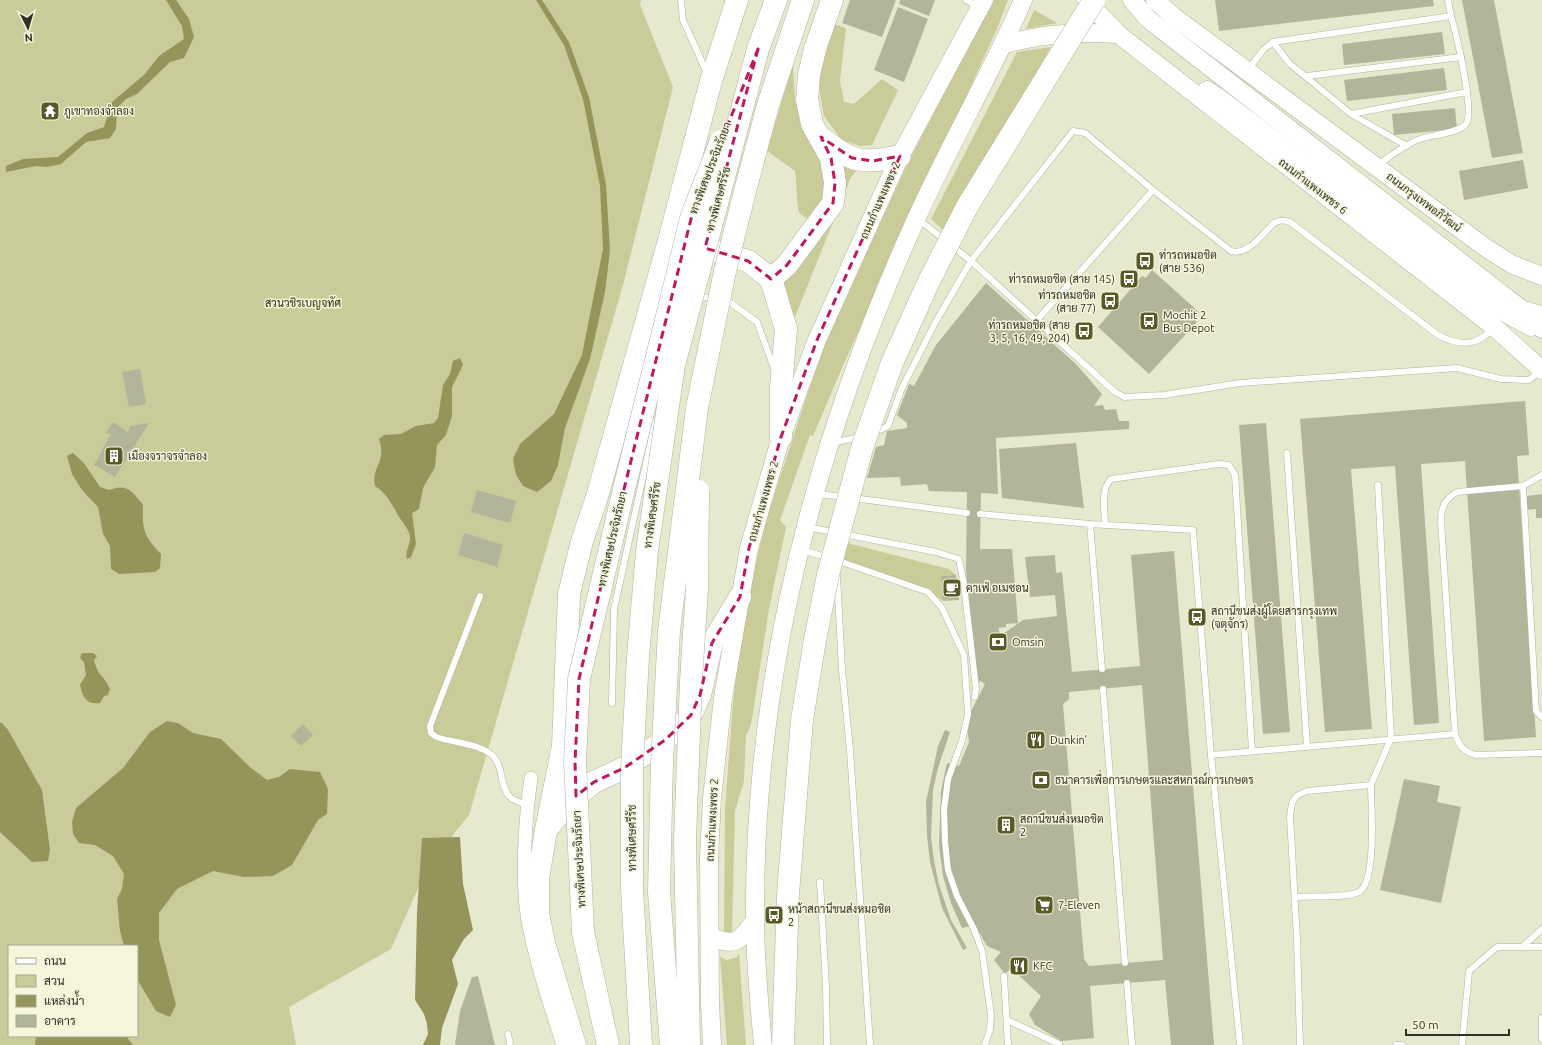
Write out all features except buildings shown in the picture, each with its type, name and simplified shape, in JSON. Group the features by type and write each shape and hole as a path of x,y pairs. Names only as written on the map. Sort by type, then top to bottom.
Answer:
{"highway":[{"path":"575,1045 544,943 538,913 538,879 563,746 569,594 582,541 663,285 668,244 711,81 737,0"},
{"name":"ทางพิเศษศรีรัช","path":"640,1045 632,889 632,768 638,657 647,551 674,365 758,49 776,0"},
{"path":"671,1045 659,892 662,762 669,631 697,408 725,271 745,191 768,105 803,0"},
{"path":"771,279 787,265 833,203 835,183 831,158 821,137 812,124 807,100 809,75 815,49 832,0"},
{"path":"783,1045 788,894 802,720 815,640 828,575 862,448 892,362 929,281 968,205 1094,0"},
{"name":"ทางพิเศษประจิมรัถยา","path":"608,1045 583,932 575,762 580,679 624,489 692,215 758,49"},
{"path":"821,137 840,153 852,158 873,162 900,156"},
{"path":"668,244 688,243 748,261 771,279 786,329 781,387 781,437"},
{"path":"689,1045 685,840 691,681 697,588 697,408"},
{"path":"546,830 571,800 594,782 624,768 665,740 691,715 700,695 712,643 740,597"}],"main road":[{"path":"763,1045 755,920 756,846 763,764 780,642 804,527 829,444 860,357 916,218 956,136 1004,44 1023,0"},
{"name":"ถนนกำแพงเพชร 6","path":"1086,0 1118,34 1494,327 1542,370"},
{"path":"1132,0 1148,20 1516,305 1542,329"},
{"path":"1155,0 1174,17 1247,72"},
{"name":"ถนนกำแพงเพชร 2","path":"712,1045 709,858 717,745 749,548 781,437 817,340 900,156 976,2"},
{"path":"1004,44 1060,33 1085,32 1118,34"},
{"path":"1161,68 1186,79 1219,98 1500,310 1521,323 1542,332"},
{"name":"ถนนกรุงเทพอภิวัฒน์","path":"1247,72 1486,248 1513,265 1542,276"},
{"path":"710,936 722,941 735,942 742,938 755,920"}],"street":[{"path":"1516,305 1542,313"},
{"path":"531,778 527,805 525,893 528,922 546,995 563,1045"}],"lane":[{"path":"680,0 683,20 711,81"},
{"path":"1375,166 1419,139 1460,129 1466,124 1469,116 1461,57 1448,0"},
{"path":"1247,72 1264,49 1273,42 1451,16"},
{"path":"1273,42 1288,63 1307,76 1352,114 1407,146"},
{"path":"1307,76 1461,57"},
{"path":"1352,114 1466,92"},
{"path":"829,444 868,435 888,426 901,390 935,323 971,261 1072,131 1085,133 1153,190 1231,251 1237,253 1245,250 1274,223 1280,220 1290,222 1438,335 1454,343 1472,342 1486,336 1494,327"},
{"path":"1037,320 1153,190"},
{"path":"916,218 971,261 1115,392 1124,397 1164,395 1240,383 1457,368 1500,379 1529,380 1542,370"},
{"path":"663,285 689,295 728,301 757,322 781,387"},
{"path":"661,400 689,295"},
{"path":"612,703 614,609 657,415"},
{"path":"1287,453 1307,747"},
{"path":"1105,525 1104,494 1106,484 1111,479 1219,464 1230,465 1234,470 1236,475 1252,751"},
{"path":"1542,475 1523,486 1457,492 1450,496 1444,503 1441,512 1455,734 1463,749 1476,756 1542,753"},
{"path":"1295,897 1340,895 1359,892 1367,882 1371,867 1371,785 1391,738 1378,485"},
{"path":"1523,486 1536,711 1542,717"},
{"path":"813,493 967,513"},
{"path":"980,514 1090,524 1194,530 1211,755 1240,1045"},
{"path":"1090,524 1102,669"},
{"path":"804,527 936,552 959,559 964,585 976,688 975,697"},
{"path":"799,549 836,560 928,592 942,608 964,655 968,714 962,741 948,779 944,809 945,842 948,870 957,896 974,929 982,952 990,1015 990,1029 985,1045"},
{"path":"836,560 842,670 850,750 870,1045"},
{"path":"480,596 430,726 431,733 436,737 479,748 492,756 498,763 504,785 510,797 527,805"},
{"path":"1103,689 1125,963"},
{"path":"1211,755 1391,738 1455,734"},
{"path":"1300,1045 1295,897 1290,817 1292,801 1297,795 1307,791 1371,785"},
{"path":"820,882 826,986 827,1045"},
{"path":"1522,947 1542,929"},
{"path":"1462,1045 1469,971 1497,947 1542,947"},
{"path":"1004,976 1008,1045"},
{"path":"1127,983 1132,1045"},
{"path":"1542,1018 1542,1039"},
{"path":"1007,1020 1059,1044"},
{"path":"508,1034 510,1045"},
{"path":"1042,1037 1042,1045"},
{"path":"1396,1045 1402,1045"}],"highlighted area":[{"path":"758,49 705,248 748,261 771,279 787,265 833,203 835,183 831,158 821,137 852,158 873,161 900,156 817,340 781,437 749,548 740,597 712,643 700,695 691,715 665,740 624,768 594,782 576,796 575,762 579,679 624,489 692,215"}],"green space":[{"name":"สวนวชิรเบญจทัศ","path":"0,0 641,0 640,5 673,87 623,285 469,815 428,866 391,949 289,1007 296,1045 0,1045"},
{"path":"992,0 1008,0 997,29 845,361 813,436 810,435 780,520 786,527 769,609 751,725 746,735 744,781 735,811 732,934 724,936 725,809 733,702 741,635 767,517 821,352 906,167"},
{"path":"1034,10 1057,23 1026,29"},
{"path":"834,24 846,28 840,81 844,102 854,104 882,79 898,90 872,145 860,146 842,140 824,116 818,82"},
{"path":"1051,47 945,232 931,219 1017,52"},
{"path":"793,64 795,102 818,151 825,172 825,195 813,223 799,213 795,171 767,151"},
{"path":"839,159 857,170 851,177 834,219 838,198"},
{"path":"834,220 795,317 788,311 782,282"},
{"path":"843,542 949,569 956,575 941,576 943,601 928,592 836,560"},
{"path":"739,954 746,1045 727,1045 720,957 727,960 737,957"}],"water":[{"path":"166,0 176,0 189,19 194,37 184,58 170,62 137,94 126,99 117,108 116,129 110,138 86,142 61,164 47,167 36,166 6,172 6,166 23,159 58,157 87,133 104,127 112,102 144,75 159,56 184,39 182,26"},
{"path":"536,0 542,0 569,42 589,97 606,185 610,250 605,292 590,359 565,428 558,465 551,481 537,492 523,486 516,475 513,459 520,444 554,414 582,355 603,249 600,186 583,99 564,45"},
{"path":"460,358 463,365 452,387 452,416 446,435 437,445 435,467 423,488 419,509 412,513 416,544 411,557 407,559 410,540 409,533 383,492 375,486 375,473 381,454 379,439 384,435 401,434 416,426 434,423 438,418 443,385 450,374 453,361"},
{"path":"73,453 84,463 100,487 109,490 120,487 125,488 132,492 143,505 145,532 161,554 160,568 155,572 119,574 111,569 110,546 103,534 98,507 82,490 72,474 67,456"},
{"path":"82,653 93,653 97,656 94,660 96,666 110,689 108,695 104,696 100,703 91,703 82,693 80,685 86,675 84,662 80,658"},
{"path":"167,721 178,723 193,733 221,739 251,768 267,780 279,777 290,769 320,772 328,789 327,814 318,820 292,865 273,876 244,877 213,871 177,889 159,913 159,940 176,1005 170,1017 156,1011 138,981 138,945 124,945 120,931 117,899 122,889 124,874 113,856 95,845 79,843 73,834 72,822 76,808 123,768 150,732"},
{"path":"0,723 2,723 8,730 42,790 50,850 48,861 32,862 0,832"},
{"path":"460,837 463,884 473,930 464,939 452,960 458,984 442,1028 440,1045 423,1045 428,1034 427,1024 424,1014 415,1000 417,912 422,838"},
{"path":"36,1037 127,1037 133,1045 35,1045"}],"place":[{"name":"ภูเขาทองจำลอง","path":"50,111"},
{"name":"ท่ารถหมอชิต (สาย 536)","path":"1145,261"},
{"name":"ท่ารถหมอชิต (สาย 145)","path":"1129,279"},
{"name":"ท่ารถหมอชิต (สาย 77)","path":"1110,301"},
{"name":"Mochit 2 Bus Depot","path":"1149,321"},
{"name":"ท่ารถหมอชิต (สาย 3, 5, 16, 49, 204)","path":"1084,331"},
{"name":"เมืองจราจรจำลอง","path":"114,456"},
{"name":"คาเฟ่ อเมซอน","path":"952,588"},
{"name":"สถานีขนส่งผู้โดยสารกรุงเทพ (จตุจักร)","path":"1197,617"},
{"name":"Omsin","path":"998,642"},
{"name":"Dunkin'","path":"1036,740"},
{"name":"ธนาคารเพื่อการเกษตรและสหกรณ์การเกษตร","path":"1041,780"},
{"name":"สถานีขนส่งหมอชิต 2","path":"1006,825"},
{"name":"7-Eleven","path":"1044,905"},
{"name":"หน้าสถานีขนส่งหมอชิต 2","path":"774,915"},
{"name":"KFC","path":"1019,966"}]}
